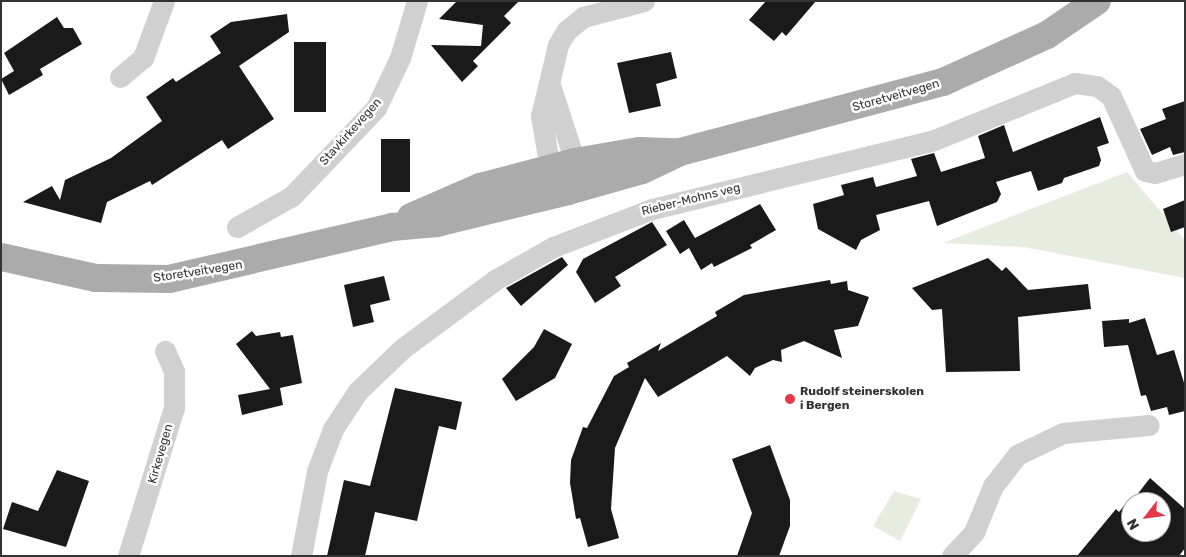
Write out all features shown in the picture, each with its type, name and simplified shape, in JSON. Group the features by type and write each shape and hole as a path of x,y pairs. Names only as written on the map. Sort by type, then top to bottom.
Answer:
{"main road":[{"name":"Storetveitvegen","path":"1,257 96,278 169,279 392,227 437,222 568,191 642,170 680,152 943,82 1030,43 1097,1"},
{"name":"Storetveitvegen","path":"392,227 480,187 562,166 639,150 680,152"}],"street":[{"path":"120,77 142,58 164,1"},
{"name":"Stavkirkevegen","path":"237,227 292,196 376,108 400,58 417,1"},
{"path":"568,191 562,166 550,85 558,45 574,23 594,14 644,1"},
{"name":"Rieber-Mohns veg","path":"301,556 318,471 333,429 358,391 403,348 495,280 553,247 652,209 934,140 1075,83 1097,86 1111,96 1145,171 1155,173 1185,164"},
{"name":"Kirkevegen","path":"128,556 154,483 174,407 174,371 165,352"},
{"path":"952,556 974,532 993,486 1017,454 1063,433 1149,424"}],"shaded area":[{"path":"1127,172 1185,240 1185,278 1024,247 943,243"},
{"path":"894,491 921,499 900,541 873,526"}],"building":[{"path":"457,1 519,1 504,16 511,23 473,61 478,66 462,82 431,45 481,46 483,25 439,19"},
{"path":"766,1 816,1 786,36 782,32 774,41 749,20"},
{"path":"287,14 289,32 239,66 274,119 228,149 222,140 152,185 150,181 107,202 101,223 23,202 52,186 60,200 65,180 111,158 162,121 146,97 173,78 176,82 221,53 210,36 231,22"},
{"path":"57,17 64,28 73,28 82,44 40,69 43,75 9,95 1,79 14,71 4,53"},
{"path":"294,42 326,42 326,112 294,112"},
{"path":"671,52 677,78 656,84 661,106 629,113 617,63"},
{"path":"1185,101 1185,152 1173,155 1170,147 1152,155 1140,129 1166,119 1162,109"},
{"path":"1100,117 1109,143 1097,147 1101,160 1099,166 1064,178 1062,183 1038,191 1031,171 996,182 1001,194 997,202 937,226 929,201 876,215 880,230 861,240 856,250 818,229 813,204 844,195 841,185 873,177 876,187 917,176 911,159 934,153 941,172 985,158 978,136 1004,125 1013,152"},
{"path":"381,139 410,139 410,192 381,192"},
{"path":"1185,200 1185,227 1171,232 1163,209"},
{"path":"760,204 776,230 750,245 752,248 714,267 712,263 701,270 689,248 680,254 666,231 684,220 695,238"},
{"path":"652,222 667,245 615,277 621,286 595,303 576,272 583,259"},
{"path":"562,257 568,265 521,306 506,288"},
{"path":"988,258 1002,271 1006,267 1028,290 1088,284 1091,309 1018,317 1020,371 946,372 942,309 932,310 912,288"},
{"path":"384,276 390,300 370,305 374,322 353,327 344,285"},
{"path":"830,280 831,284 847,281 848,290 869,297 858,326 834,330 842,358 804,341 781,350 782,362 773,360 755,368 750,376 727,356 658,397 645,378 615,448 611,509 619,538 588,547 580,518 576,519 570,483 571,460 583,427 587,428 614,376 629,367 627,363 661,343 658,351 717,316 715,312 744,295"},
{"path":"1145,318 1157,355 1174,350 1185,386 1185,411 1169,415 1167,407 1151,411 1146,395 1141,396 1128,345 1104,347 1102,321 1129,319 1129,323"},
{"path":"544,329 572,344 555,378 516,401 502,379 534,347"},
{"path":"252,331 256,336 280,332 281,337 293,335 302,383 280,388 283,405 242,415 238,395 270,389 236,344"},
{"path":"395,388 462,402 456,430 439,426 417,521 375,512 365,556 327,556 344,480 370,486"},
{"path":"770,445 790,500 790,526 779,556 737,556 752,513 732,459"},
{"path":"57,470 89,481 66,547 3,529 12,502 38,511"},
{"path":"1150,478 1166,492 1139,492"},
{"path":"1171,497 1185,509 1185,548 1179,556 1077,556 1116,509 1119,512 1121,509 1121,542 1171,542"}],"place":[{"name":"Rudolf steinerskolen i Bergen","path":"790,399"}]}
